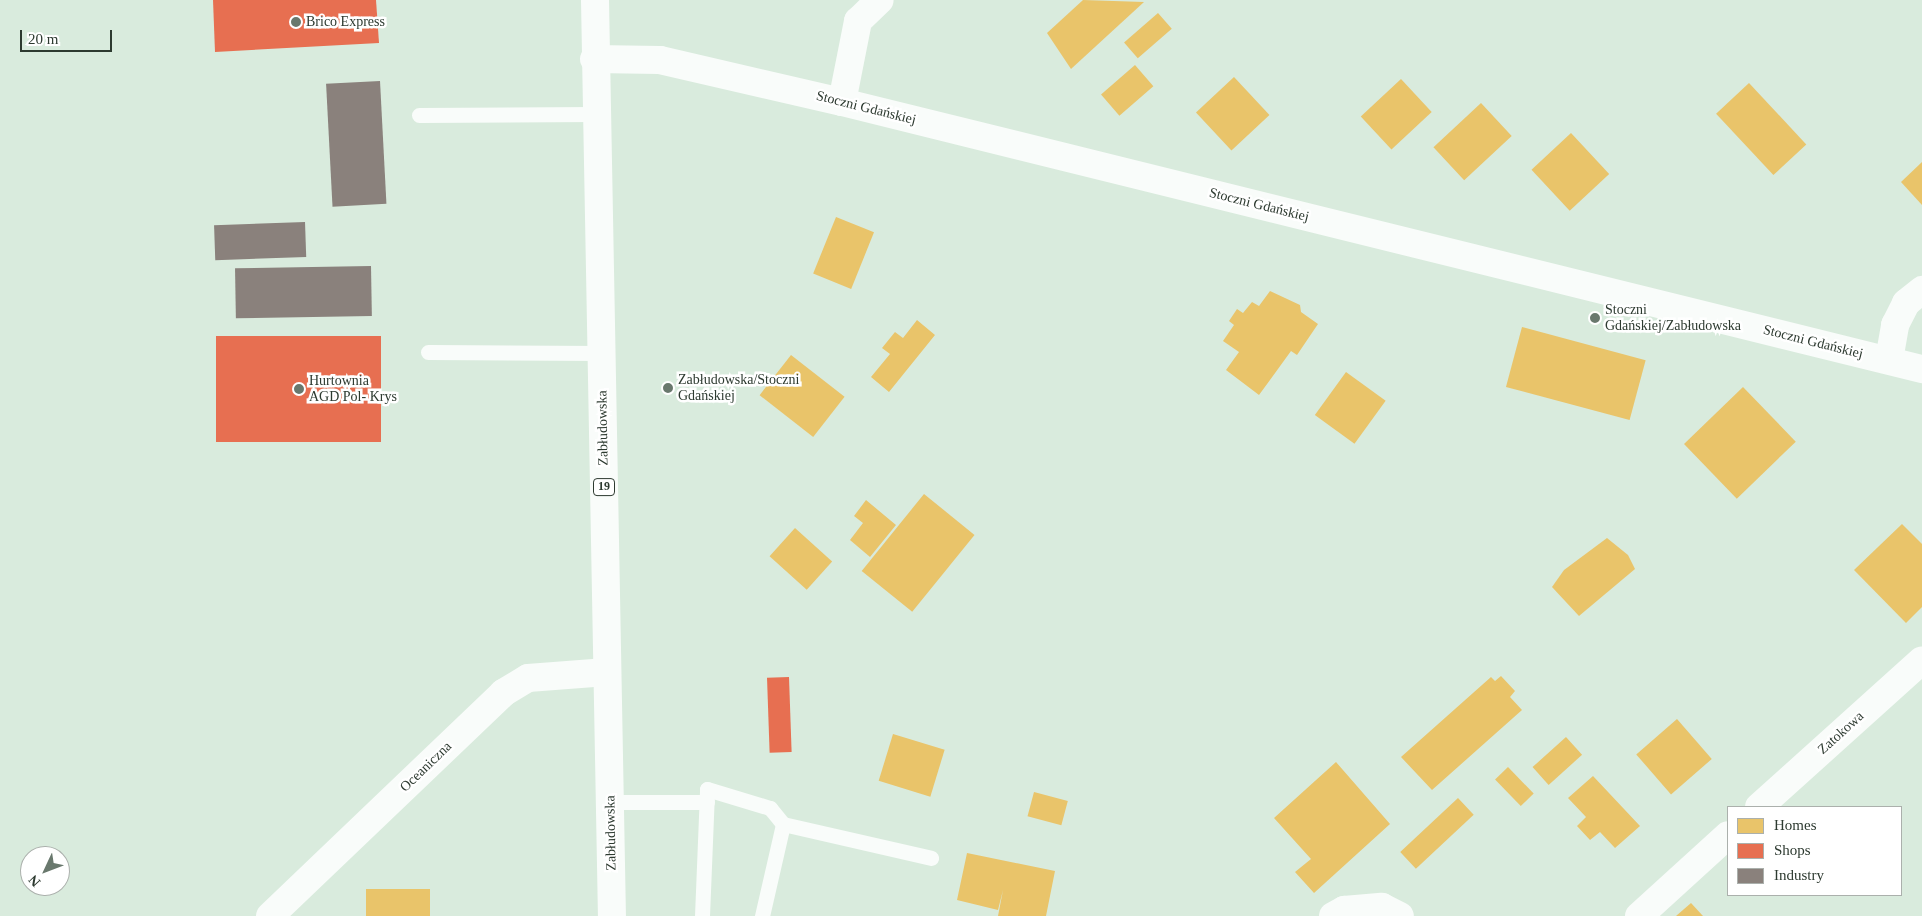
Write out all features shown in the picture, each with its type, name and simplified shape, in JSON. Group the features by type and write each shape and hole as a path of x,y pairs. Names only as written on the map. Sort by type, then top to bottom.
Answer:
{"main road":[{"name":"Zabłudowska","path":"595,0 594,59 602,353 612,916"},
{"path":"842,102 858,21 880,0"},
{"name":"Stoczni Gdańskiej","path":"594,59 660,60 842,102 1922,369"},
{"path":"1888,360 1895,325 1906,303 1922,290"},
{"name":"Zatokowa","path":"1760,806 1922,660"},
{"name":"Oceaniczna","path":"270,916 503,693 528,678 607,672"},
{"path":"1639,916 1727,836"},
{"path":"1333,916 1344,910 1382,907 1400,916"}],"lane":[{"path":"418,115 596,114"},
{"path":"428,352 602,353"},
{"path":"702,916 707,789 770,808 783,824 931,858"},
{"path":"610,802 707,802"},
{"path":"762,916 783,824"}],"building: Homes":[{"path":"1083,0 1144,2 1071,69 1047,33"},
{"path":"1158,13 1172,29 1138,58 1124,43"},
{"path":"1135,65 1153,86 1119,116 1101,95"},
{"path":"1234,77 1269,115 1231,150 1196,112"},
{"path":"1401,79 1432,112 1391,149 1361,117"},
{"path":"1749,83 1806,144 1773,175 1716,114"},
{"path":"1481,103 1512,136 1464,180 1433,147"},
{"path":"1571,133 1609,174 1570,211 1532,170"},
{"path":"1922,162 1922,205 1901,182"},
{"path":"836,217 874,232 851,289 813,274"},
{"path":"1270,291 1300,305 1301,312 1318,324 1297,355 1291,351 1259,395 1226,370 1239,352 1223,341 1234,325 1229,321 1237,309 1243,313 1252,302 1259,306"},
{"path":"917,320 935,335 889,392 871,377 890,354 882,348 895,332 903,338"},
{"path":"1522,327 1646,360 1630,420 1506,387"},
{"path":"791,355 845,397 813,437 760,395"},
{"path":"1346,372 1386,401 1354,444 1315,415"},
{"path":"1743,387 1796,442 1737,499 1684,444"},
{"path":"924,494 975,535 912,612 862,571"},
{"path":"866,500 896,525 870,557 850,540 863,523 854,516"},
{"path":"1902,524 1922,544 1922,607 1906,623 1854,570"},
{"path":"795,528 832,561 807,590 770,556"},
{"path":"1607,538 1628,555 1635,569 1579,616 1552,587 1564,570"},
{"path":"1501,676 1515,691 1510,697 1522,710 1432,790 1401,757 1491,677 1495,681"},
{"path":"1677,719 1712,759 1671,794 1636,754"},
{"path":"893,734 945,750 930,797 879,781"},
{"path":"1566,737 1582,755 1549,785 1533,767"},
{"path":"1336,762 1390,824 1314,893 1295,872 1311,859 1274,818"},
{"path":"1508,767 1534,794 1521,806 1495,780"},
{"path":"1593,776 1640,826 1615,848 1600,832 1590,840 1577,826 1586,817 1568,798"},
{"path":"1034,792 1068,801 1061,825 1028,816"},
{"path":"1458,798 1474,815 1416,869 1400,852"},
{"path":"967,853 1055,871 1046,916 998,916 1003,890 998,910 957,900"},
{"path":"366,889 430,889 430,916 366,916"},
{"path":"1691,903 1703,916 1676,916"}],"building: Shops":[{"name":"Brico Express","path":"213,0 376,0 379,43 215,52"},
{"name":"Hurtownia AGD Pol- Krys","path":"216,336 381,336 381,442 216,442"},
{"path":"789,677 792,752 770,753 767,678"}],"building: Industry":[{"path":"380,81 386,204 333,207 326,84"},
{"path":"305,222 306,257 215,260 214,225"},
{"path":"371,266 372,316 236,318 235,268"}],"place":[{"name":"Brico Express","path":"296,22"},
{"name":"Stoczni Gdańskiej/Zabłudowska","path":"1595,318"},
{"name":"Zabłudowska/Stoczni Gdańskiej","path":"668,388"},
{"name":"Hurtownia AGD Pol- Krys","path":"299,389"}]}
